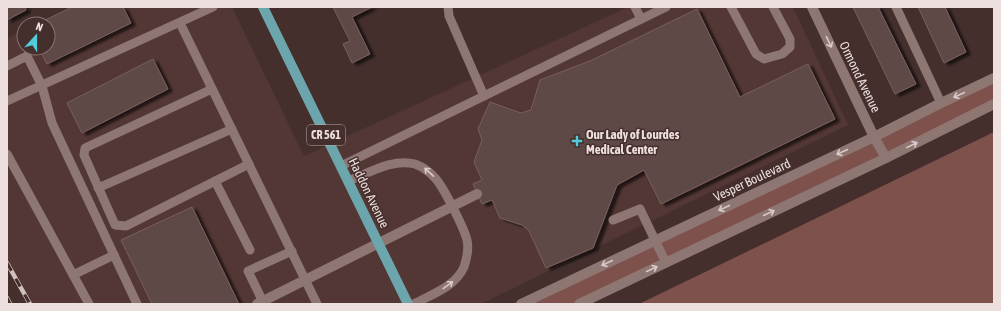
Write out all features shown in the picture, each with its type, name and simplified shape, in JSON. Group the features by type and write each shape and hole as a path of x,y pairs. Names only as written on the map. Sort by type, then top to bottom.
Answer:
{"main road":[{"name":"Haddon Avenue","path":"264,7 408,304"}],"street":[{"name":"Ormond Avenue","path":"812,7 874,137 886,158"},
{"name":"Vesper Boulevard","path":"521,304 874,137 994,78"},
{"path":"579,304 886,158 994,104"},
{"path":"261,303 305,279 379,244 477,194"}],"lane":[{"path":"7,101 213,7"},
{"path":"448,7 449,16 484,96"},
{"path":"635,7 641,19"},
{"path":"341,166 666,7"},
{"path":"731,7 756,54 764,59 782,54 790,47 790,39 773,7"},
{"path":"896,7 941,103"},
{"path":"180,23 317,304"},
{"path":"7,66 27,56 42,86 52,123 137,304"},
{"path":"212,89 86,148 84,155 115,225 126,226 249,164"},
{"path":"98,188 232,129"},
{"path":"7,154 89,304"},
{"path":"348,181 392,164 414,164 425,168 436,179 452,207 466,239 468,254 464,267 449,286 414,304"},
{"path":"215,181 250,250"},
{"path":"613,220 640,209 666,263"},
{"path":"261,303 248,271 292,251"},
{"path":"73,275 114,255"}],"shaded area":[{"name":"Our Lady of Lourdes Medical Center","path":"73,7 232,7 304,156 628,7 793,7 848,125 481,304 30,304 7,263 7,38 16,34 16,56 56,56 56,16 54,16"},
{"path":"994,78 994,104 579,304 521,304"},
{"path":"994,132 994,304 639,304"}],"building":[{"path":"7,7 25,7 26,10 7,20"},
{"path":"72,7 123,7 131,23 47,64 43,56 56,56 56,16 53,16"},
{"path":"333,7 372,7 352,17 370,54 352,63 343,44 350,41"},
{"path":"853,7 878,7 916,84 895,94"},
{"path":"918,7 945,7 966,52 944,63"},
{"path":"697,9 740,97 808,64 835,119 661,204 644,170 617,185 593,248 546,268 529,231 522,225 500,218 492,200 482,204 473,184 482,180 474,162 482,140 478,129 490,102 521,113 531,110 540,80 590,61"},
{"path":"153,59 168,89 82,133 67,103"},
{"path":"192,207 239,304 152,304 121,240"}],"railway":[{"path":"7,263 30,304"},
{"path":"7,298 10,304"}],"place":[{"name":"Our Lady of Lourdes Medical Center","path":"577,141"}]}
